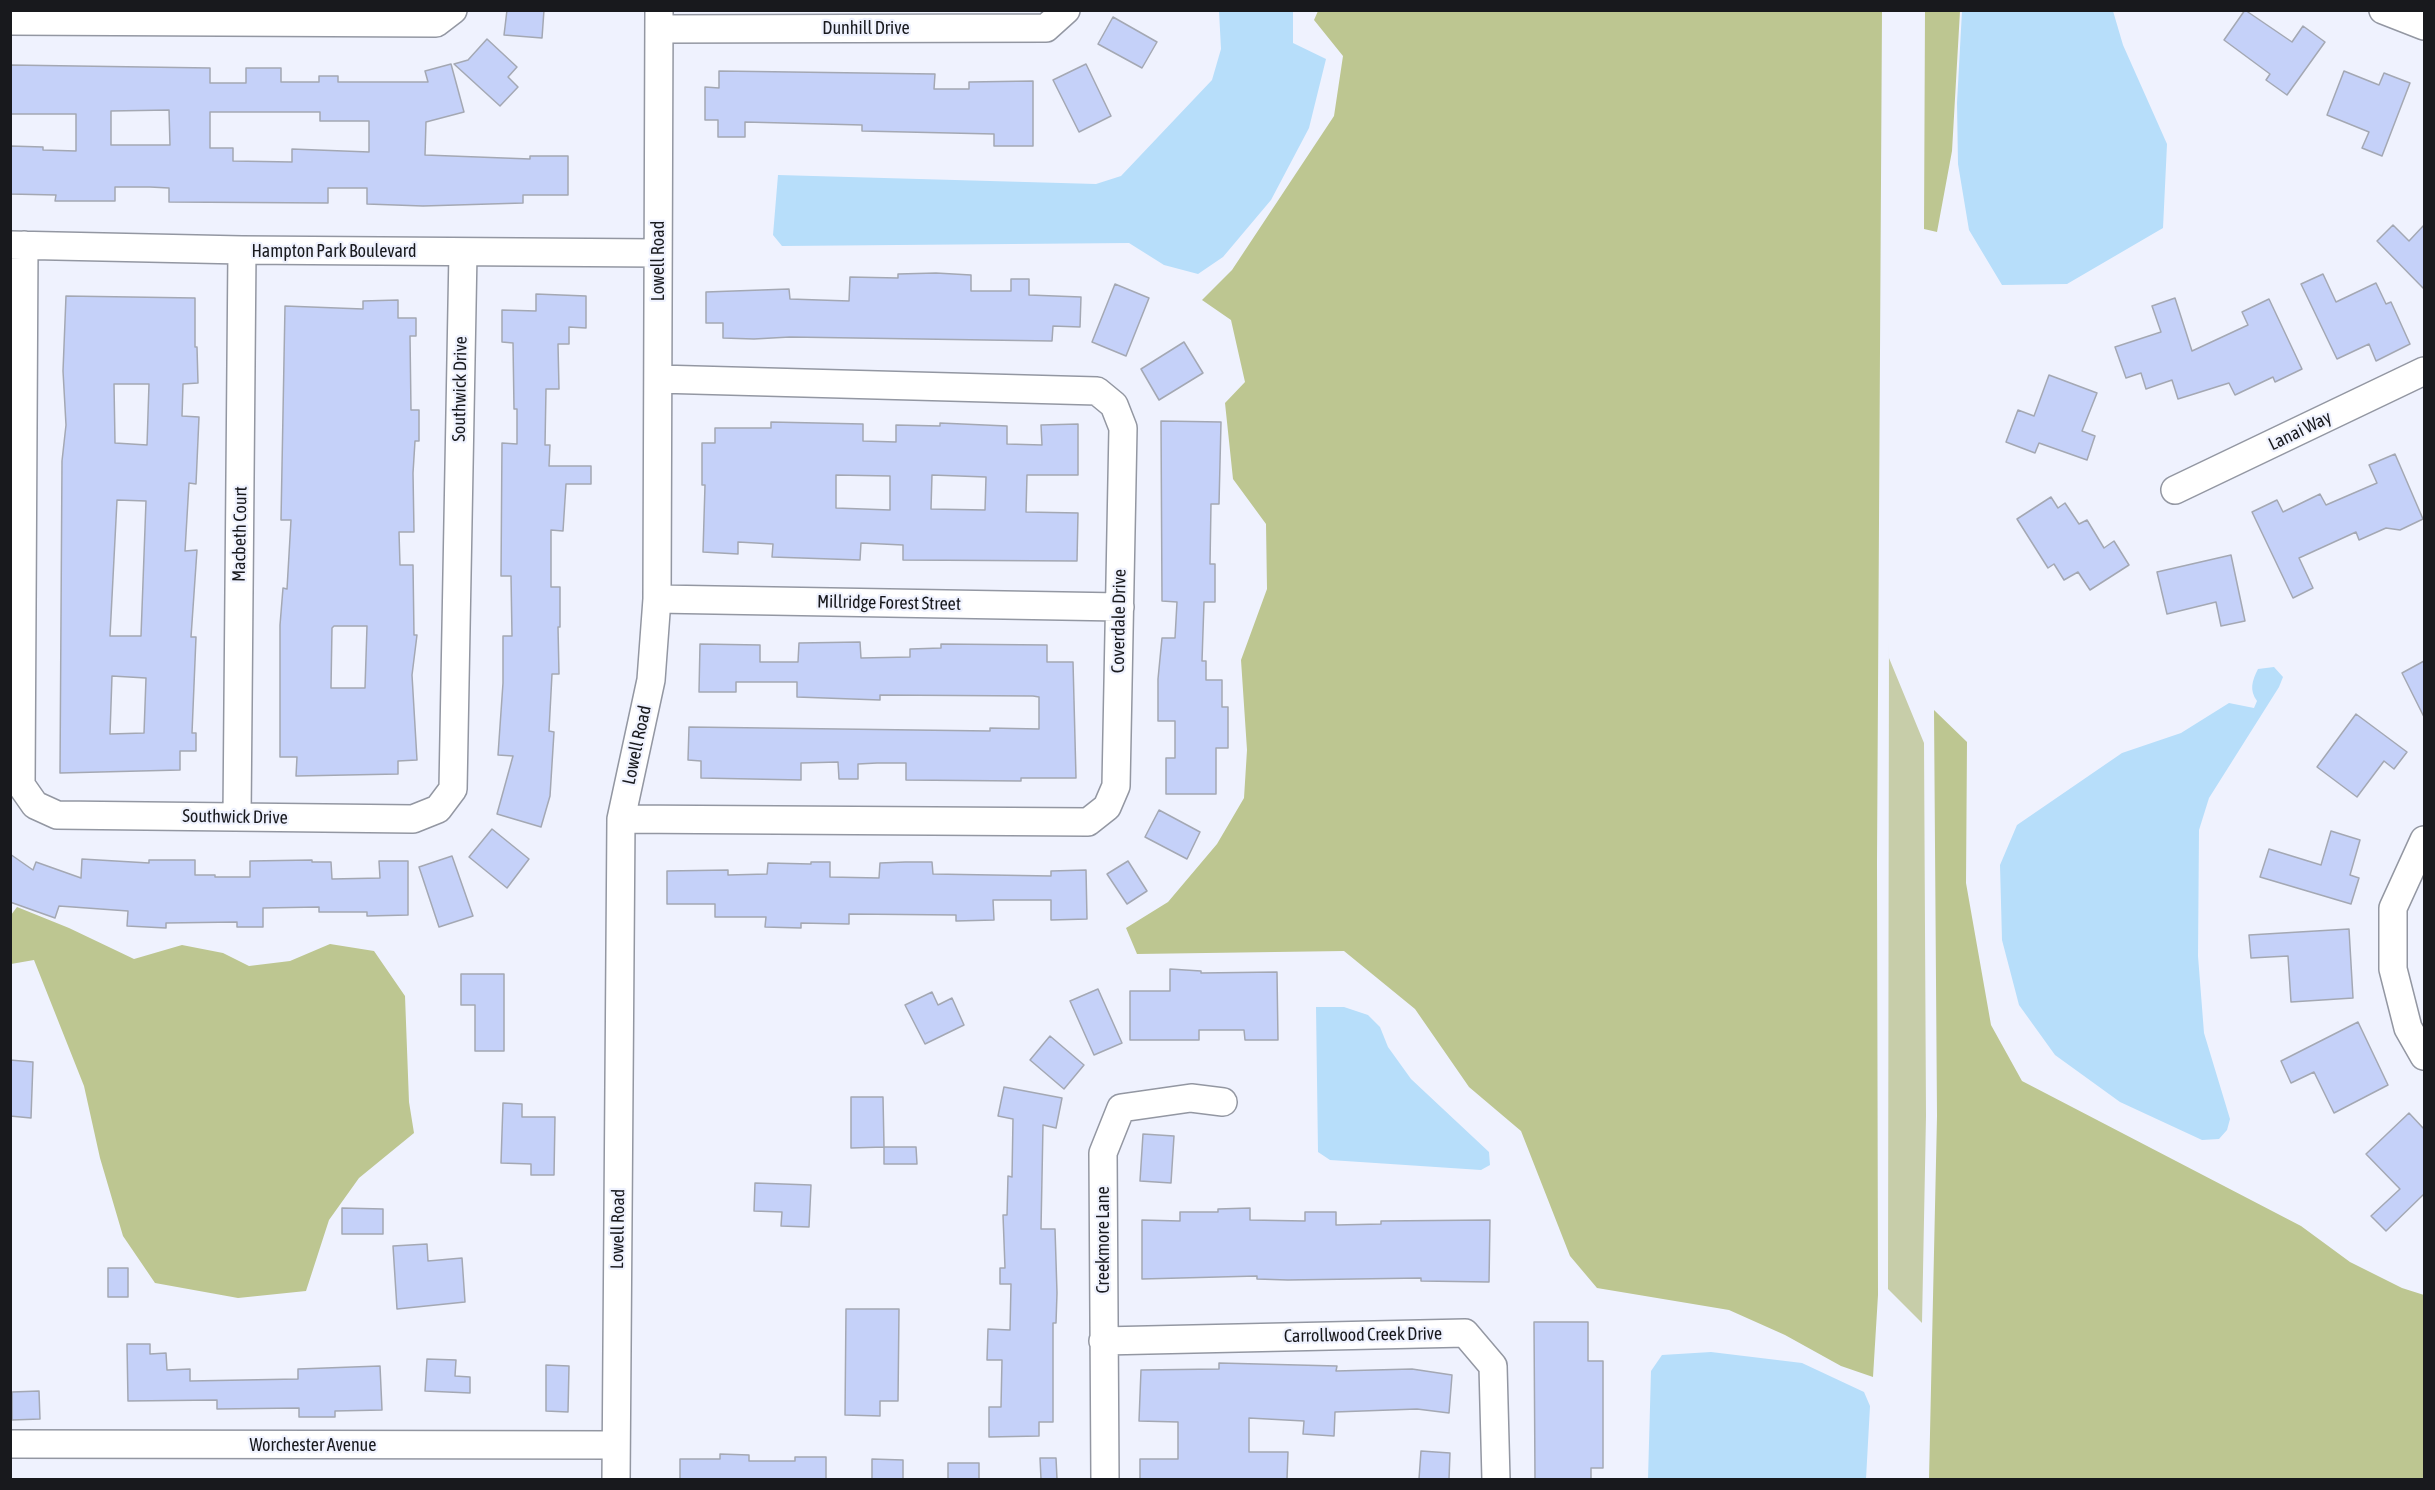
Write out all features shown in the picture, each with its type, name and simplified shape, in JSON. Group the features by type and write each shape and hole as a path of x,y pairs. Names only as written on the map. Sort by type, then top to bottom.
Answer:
{"street":[{"path":"10,21 436,23 453,10"},
{"name":"Dunhill Drive","path":"659,20 1046,28 1066,10"},
{"path":"2383,10 2424,26"},
{"name":"Lowell Road","path":"616,1479 621,819 651,680 657,599 659,20"},
{"name":"Hampton Park Boulevard","path":"17,245 242,250 657,253"},
{"name":"Southwick Drive","path":"17,245 21,785 35,805 57,815 413,819 438,809 453,789 463,252"},
{"name":"Macbeth Court","path":"237,817 242,250"},
{"name":"Lanai Way","path":"2175,490 2424,371"},
{"name":"Coverdale Drive","path":"621,819 1088,822 1107,807 1116,786 1123,428 1114,405 1097,390 658,379"},
{"name":"Millridge Forest Street","path":"657,599 1120,607"},
{"path":"2424,840 2393,908 2393,969 2408,1028 2424,1056"},
{"name":"Creekmore Lane","path":"1105,1479 1102,1153 1121,1108 1191,1098 1223,1102"},
{"name":"Carrollwood Creek Drive","path":"1103,1341 1465,1332 1493,1366 1496,1479"},
{"name":"Worchester Avenue","path":"10,1444 616,1445"}],"green space":[{"path":"1318,11 1882,11 1877,862 1878,1295 1873,1377 1841,1366 1785,1335 1729,1310 1597,1288 1570,1256 1521,1131 1469,1087 1415,1009 1344,951 1137,954 1126,928 1168,902 1217,844 1244,798 1247,750 1241,660 1267,589 1266,524 1233,479 1225,403 1245,382 1231,320 1202,300 1232,270 1334,116 1343,56 1314,20"},
{"path":"1925,11 1960,11 1952,151 1937,232 1924,229"},
{"path":"1889,634 1889,658 1924,743 1926,1116 1922,1323 1888,1289"},
{"path":"1934,710 1967,742 1966,883 1991,1025 2022,1081 2301,1226 2350,1262 2402,1288 2424,1295 2424,1479 1929,1479 1937,1116"},
{"path":"17,907 69,928 134,959 182,945 223,953 249,966 290,961 330,944 374,951 405,996 409,1102 414,1133 359,1178 329,1220 306,1291 238,1298 155,1283 123,1236 100,1158 84,1086 34,960 11,964 11,915"}],"water":[{"path":"1219,11 1293,11 1293,43 1326,59 1309,128 1271,200 1223,257 1198,274 1164,265 1129,243 782,246 773,235 778,175 1096,184 1121,176 1212,80 1221,49"},
{"path":"1962,11 2113,11 2123,45 2167,144 2163,228 2067,284 2002,285 1969,230 1958,164 1957,103"},
{"path":"2274,667 2283,677 2279,687 2209,798 2199,830 2198,956 2204,1033 2230,1119 2227,1130 2219,1139 2202,1140 2120,1102 2055,1055 2019,1005 2002,940 2000,865 2017,825 2122,753 2181,733 2229,703 2254,708 2257,701 2252,685 2258,669"},
{"path":"1316,1007 1344,1007 1368,1015 1380,1027 1388,1047 1411,1079 1489,1152 1490,1165 1481,1170 1330,1160 1318,1152"},
{"path":"1711,1352 1802,1363 1864,1392 1870,1406 1866,1479 1648,1479 1651,1371 1662,1355"}],"building":[{"path":"507,10 544,10 542,38 504,35"},
{"path":"2245,10 2292,42 2303,26 2325,42 2287,95 2266,80 2270,74 2224,40"},
{"path":"1113,17 1157,42 1142,68 1098,44"},
{"path":"487,39 517,67 508,77 518,87 500,106 454,64 468,60"},
{"path":"451,64 464,112 426,122 425,155 530,159 530,156 568,156 568,195 523,195 523,203 423,206 367,204 367,188 328,188 328,203 169,202 169,188 150,187 115,187 115,201 55,201 56,195 10,194 10,146 76,151 76,114 10,114 10,65 210,68 210,83 246,83 246,68 281,68 281,82 319,82 319,76 338,76 338,82 428,82 425,71","holes":["169,110 170,145 111,145 111,111","210,112 320,112 320,121 369,121 369,152 292,149 292,162 233,161 233,148 210,148"]},
{"path":"1086,64 1111,116 1079,132 1053,80"},
{"path":"719,71 935,74 934,89 969,89 969,82 1033,81 1033,146 994,146 994,134 862,131 862,125 745,122 745,137 718,137 718,120 705,120 705,87 719,88"},
{"path":"2344,71 2379,85 2384,73 2410,83 2382,156 2362,148 2369,132 2327,115"},
{"path":"2393,225 2409,241 2424,225 2424,289 2377,241"},
{"path":"898,274 971,275 971,291 1011,291 1011,279 1029,279 1029,295 1081,297 1080,327 1053,326 1052,341 790,337 754,339 723,338 723,323 706,323 706,292 789,289 790,299 849,301 850,277 898,278"},
{"path":"2323,274 2336,302 2376,283 2386,304 2391,302 2410,344 2376,361 2369,344 2337,359 2301,284"},
{"path":"1115,284 1149,298 1126,356 1092,342"},
{"path":"536,294 586,296 586,328 569,327 569,344 558,344 559,389 546,389 545,445 550,445 549,466 591,466 591,484 566,484 563,531 551,530 551,587 560,587 559,674 552,674 549,731 554,732 550,796 541,827 497,814 513,756 498,755 503,683 503,636 512,636 511,576 501,576 502,443 517,444 513,343 502,342 502,310 536,311"},
{"path":"66,296 195,298 198,383 183,384 182,416 199,417 196,484 189,483 185,551 197,550 191,637 196,637 192,733 196,733 196,751 180,751 180,770 60,773 62,461 66,425 63,371","holes":["114,384 149,384 147,445 115,443","117,500 146,501 141,636 110,636","112,676 146,678 144,733 110,734"]},
{"path":"2175,298 2192,351 2248,325 2242,312 2269,299 2302,369 2275,382 2273,377 2235,395 2229,383 2178,399 2172,380 2146,389 2141,373 2126,378 2115,347 2161,332 2152,306"},
{"path":"398,300 398,318 416,318 416,336 410,336 411,410 419,410 419,441 415,441 413,473 414,532 399,532 400,565 413,565 414,635 417,635 412,675 417,760 398,761 398,774 296,776 297,757 280,757 280,625 283,588 287,589 291,520 281,520 285,306 363,309 363,301","holes":["334,626 367,626 365,688 331,688 332,628"]},
{"path":"1184,342 1203,373 1159,400 1141,369"},
{"path":"2049,375 2097,393 2082,431 2095,436 2087,460 2039,443 2035,453 2006,442 2018,410 2034,416"},
{"path":"1161,421 1221,422 1219,504 1211,504 1210,564 1215,564 1215,602 1204,602 1202,661 1206,661 1206,680 1222,680 1222,707 1228,707 1228,748 1216,748 1216,794 1166,794 1166,758 1175,758 1175,721 1158,721 1158,679 1162,638 1175,638 1177,602 1162,601"},
{"path":"771,422 863,424 863,441 896,442 896,425 940,426 940,423 1007,426 1007,444 1042,445 1041,425 1078,424 1078,475 1027,475 1026,512 1078,513 1077,561 903,560 903,545 861,543 860,560 772,557 773,544 738,542 738,554 703,552 705,485 702,485 702,443 715,443 715,428 771,428","holes":["836,475 890,476 890,510 836,508","932,475 986,477 985,510 931,509"]},
{"path":"2395,454 2423,519 2400,530 2386,528 2359,540 2356,532 2299,558 2313,588 2293,598 2252,512 2277,500 2283,512 2320,494 2326,505 2377,483 2369,465"},
{"path":"2051,497 2058,508 2065,503 2079,524 2087,520 2104,548 2114,541 2129,565 2090,590 2078,572 2064,580 2054,564 2048,568 2017,519"},
{"path":"2231,555 2245,621 2221,626 2216,602 2167,614 2157,572"},
{"path":"860,642 861,658 910,657 910,649 941,648 941,644 1047,645 1047,662 1073,662 1076,778 1021,778 1021,781 906,780 906,763 877,763 858,764 858,779 839,779 838,762 801,763 801,780 701,778 701,761 688,760 689,727 990,731 990,728 1039,729 1039,697 1033,696 880,695 880,700 797,697 797,682 736,682 736,692 699,692 700,644 760,645 760,662 798,662 799,643"},
{"path":"2424,661 2424,717 2402,673"},
{"path":"2356,714 2407,752 2394,769 2384,761 2357,797 2317,767"},
{"path":"1159,810 1200,832 1187,859 1145,837"},
{"path":"492,829 529,859 507,888 469,857"},
{"path":"2331,831 2360,840 2350,875 2359,878 2351,904 2260,877 2269,849 2321,865"},
{"path":"10,854 33,870 36,862 81,878 82,859 149,863 149,860 195,860 195,875 215,875 215,877 250,877 250,861 312,860 312,862 331,862 332,879 380,878 379,861 408,861 408,915 367,916 367,912 319,912 319,907 263,908 263,927 237,927 237,922 166,923 166,928 127,926 128,911 59,906 55,918 10,902"},
{"path":"452,856 473,916 439,927 419,867"},
{"path":"1128,861 1147,891 1127,904 1107,874"},
{"path":"811,862 830,862 830,877 879,878 880,863 905,862 932,862 933,874 1051,876 1051,871 1086,870 1087,919 1051,920 1051,900 993,900 994,920 956,921 956,915 849,914 849,924 801,923 801,928 765,927 766,917 715,917 715,904 667,904 667,871 728,870 728,875 767,874 768,863 811,864"},
{"path":"2349,929 2353,998 2291,1002 2288,956 2251,958 2249,935"},
{"path":"1170,969 1201,971 1201,973 1277,972 1278,1040 1245,1040 1244,1030 1199,1030 1199,1040 1130,1040 1130,991 1170,991"},
{"path":"461,974 504,974 504,1051 475,1051 475,1005 461,1005"},
{"path":"1098,989 1122,1043 1094,1055 1070,1001"},
{"path":"932,992 938,1005 952,998 964,1025 925,1044 905,1005"},
{"path":"2358,1022 2388,1085 2334,1113 2314,1072 2291,1083 2281,1061"},
{"path":"1050,1036 1084,1065 1064,1089 1030,1060"},
{"path":"10,1060 33,1062 31,1118 10,1116"},
{"path":"1004,1087 1062,1098 1056,1128 1043,1125 1041,1229 1055,1229 1057,1293 1056,1323 1053,1323 1053,1422 1039,1422 1039,1436 989,1437 989,1407 1001,1407 1002,1360 987,1360 988,1329 1010,1330 1011,1284 1000,1284 1000,1268 1005,1268 1003,1215 1007,1215 1008,1176 1012,1177 1013,1119 998,1116"},
{"path":"851,1097 883,1097 884,1147 851,1148"},
{"path":"503,1103 522,1104 522,1117 555,1117 554,1175 531,1175 531,1164 501,1163"},
{"path":"2409,1113 2424,1129 2424,1194 2386,1231 2371,1216 2400,1189 2366,1154"},
{"path":"1143,1134 1174,1136 1171,1183 1140,1181"},
{"path":"884,1147 916,1147 917,1164 884,1164"},
{"path":"755,1183 811,1185 809,1227 781,1226 782,1212 754,1211"},
{"path":"342,1208 383,1209 383,1234 342,1234"},
{"path":"1250,1208 1250,1220 1305,1221 1305,1212 1336,1212 1336,1225 1381,1224 1381,1221 1490,1220 1489,1282 1421,1281 1421,1278 1288,1280 1257,1279 1257,1276 1142,1279 1142,1220 1180,1221 1180,1212 1218,1212 1218,1209"},
{"path":"427,1244 428,1261 462,1258 465,1302 397,1309 393,1246"},
{"path":"108,1268 128,1268 128,1297 108,1297"},
{"path":"846,1309 899,1309 898,1401 880,1401 880,1416 845,1415"},
{"path":"1534,1322 1588,1322 1588,1361 1603,1361 1603,1468 1591,1468 1591,1479 1535,1479"},
{"path":"127,1344 150,1344 150,1354 166,1353 167,1370 190,1369 190,1381 298,1379 298,1369 380,1366 382,1410 335,1411 335,1417 299,1417 299,1408 217,1409 217,1400 128,1401"},
{"path":"427,1359 456,1360 455,1376 470,1377 470,1393 425,1391"},
{"path":"1219,1363 1337,1366 1336,1371 1412,1369 1452,1375 1449,1413 1417,1409 1335,1412 1334,1436 1303,1434 1304,1421 1249,1418 1249,1452 1288,1452 1287,1479 1140,1479 1140,1459 1178,1459 1178,1422 1139,1421 1141,1370 1219,1369"},
{"path":"546,1365 569,1366 568,1412 546,1411"},
{"path":"39,1391 40,1419 12,1420 12,1392"},
{"path":"1421,1451 1450,1453 1449,1479 1419,1479"},
{"path":"720,1454 749,1455 749,1461 795,1461 795,1457 826,1457 826,1479 680,1479 680,1459 720,1459"},
{"path":"1040,1458 1056,1458 1057,1479 1041,1479"},
{"path":"872,1459 903,1460 903,1479 872,1479"},
{"path":"948,1463 979,1463 979,1479 948,1479"}]}
